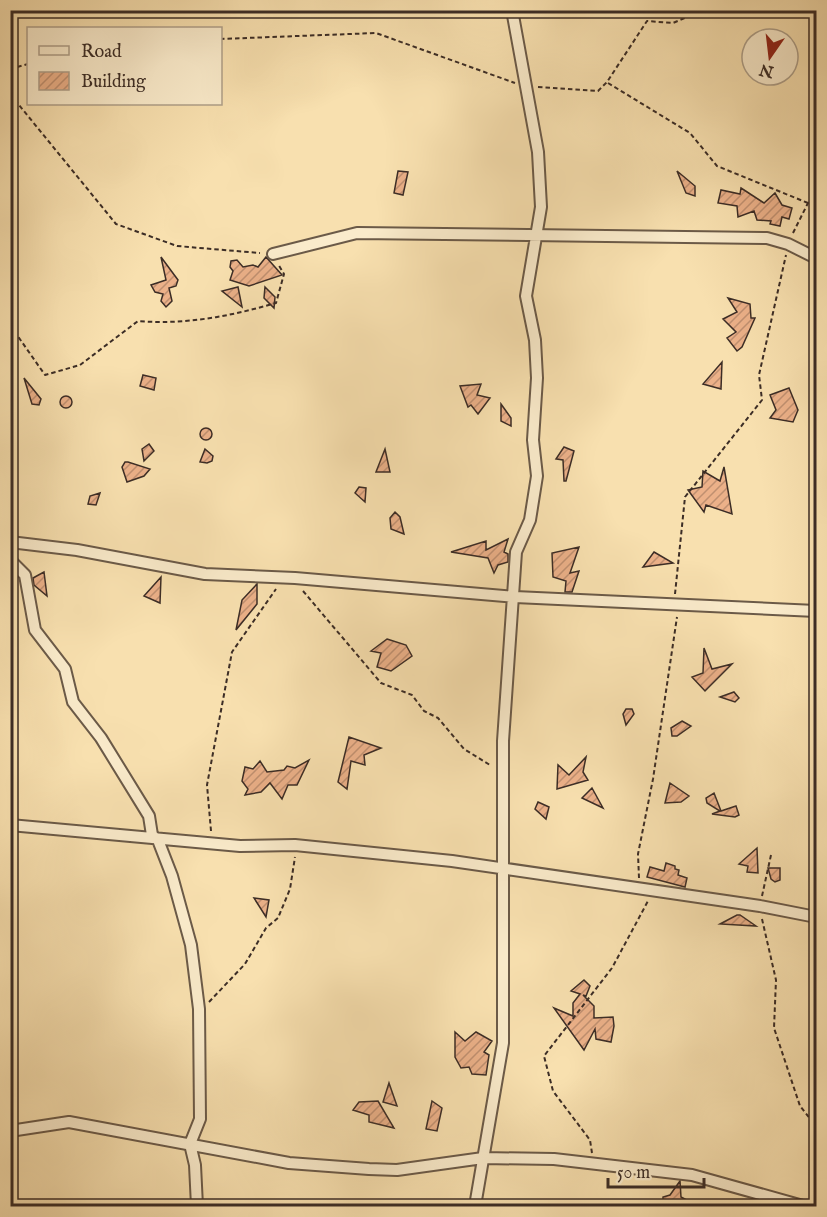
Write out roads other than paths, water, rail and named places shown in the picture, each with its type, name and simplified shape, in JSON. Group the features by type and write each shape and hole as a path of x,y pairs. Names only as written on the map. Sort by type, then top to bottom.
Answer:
{"street":[{"path":"474,1206 503,1043 505,869 503,776 509,651 515,597 516,552 530,520 537,476 533,440 537,378 536,350 526,296 541,207 538,152 512,10"},
{"path":"273,255 357,233 537,234 606,238 767,238 788,244 816,258"},
{"path":"10,542 77,550 206,574 295,578 515,597 816,611"},
{"path":"10,560 25,575 35,630 65,669 73,702 101,738 149,816 152,835 158,840 172,876 191,945 200,1009 200,1119 190,1144 195,1165 198,1206"},
{"path":"10,825 158,840 295,845 640,887 816,917"},
{"path":"10,1131 69,1122 289,1163 369,1169 397,1170 483,1158 554,1159 692,1175 803,1206"}]}
